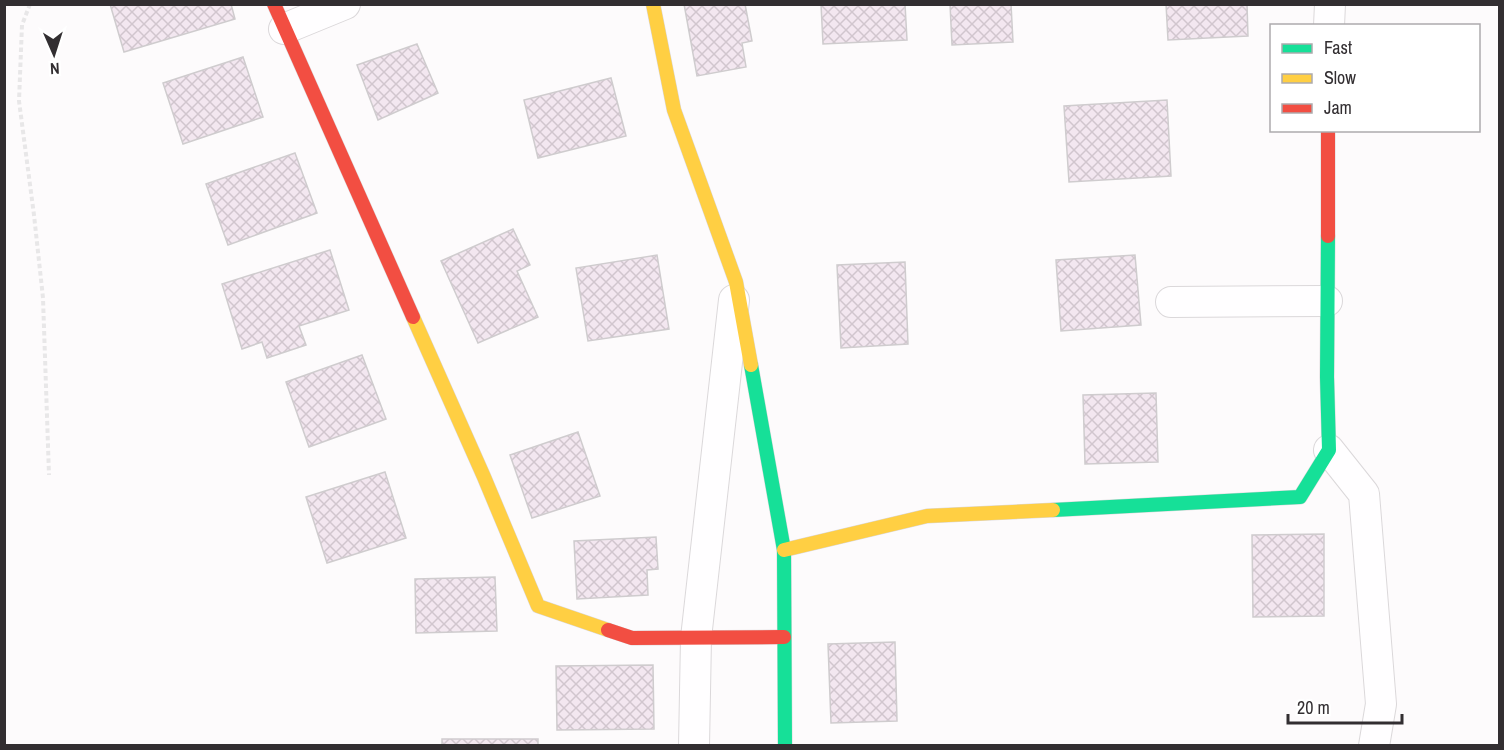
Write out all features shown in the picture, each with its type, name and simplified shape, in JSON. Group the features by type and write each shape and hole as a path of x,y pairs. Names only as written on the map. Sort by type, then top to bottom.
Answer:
{"street":[{"path":"345,4 279,17 479,466 538,606 632,638 784,637"},
{"path":"653,4 674,110 736,282 784,550 785,746"},
{"path":"1329,24 1330,4"},
{"path":"784,550 927,516 1300,497 1329,450 1328,132"},
{"path":"694,746 696,638 736,282"},
{"path":"1171,302 1327,302"},
{"path":"1329,450 1364,494 1381,704 1374,746"}],"path":[{"path":"30,4 22,25 19,101 43,298 49,475"}],"building":[{"path":"110,4 231,4 235,19 124,52"},
{"path":"684,4 745,4 752,41 742,43 746,67 697,76"},
{"path":"821,4 905,4 907,40 823,44"},
{"path":"950,4 1011,4 1013,42 952,45"},
{"path":"1166,4 1247,4 1248,36 1168,40"},
{"path":"417,44 438,93 378,120 357,65"},
{"path":"243,57 263,117 183,144 163,83"},
{"path":"611,78 626,136 538,158 524,100"},
{"path":"1167,100 1171,176 1069,182 1064,106"},
{"path":"295,153 317,213 228,245 206,184"},
{"path":"513,229 530,265 517,271 538,317 478,343 441,261"},
{"path":"330,250 349,310 299,326 306,345 267,358 262,342 242,349 222,284"},
{"path":"657,255 669,329 588,341 576,268"},
{"path":"1135,255 1141,325 1061,331 1056,260"},
{"path":"905,262 908,344 841,348 837,265"},
{"path":"362,355 386,419 309,447 286,382"},
{"path":"1156,393 1158,462 1085,464 1083,395"},
{"path":"578,432 600,496 532,518 510,455"},
{"path":"385,472 406,538 327,563 306,497"},
{"path":"1324,534 1324,616 1253,617 1252,535"},
{"path":"656,537 658,569 647,570 648,595 577,599 574,541"},
{"path":"495,577 497,631 416,633 415,579"},
{"path":"895,642 897,721 831,723 828,644"},
{"path":"653,665 654,729 557,730 556,666"},
{"path":"442,739 538,739 538,746 442,746"}],"traffic: fast":[{"path":"1053,510 1300,497 1329,450 1328,236"},
{"path":"751,365 784,550 785,746"}],"traffic: slow":[{"path":"653,4 674,110 736,282 751,365"},
{"path":"413,317 538,606 608,630"},
{"path":"784,550 927,516 1053,510"}],"traffic: jam":[{"path":"274,4 413,317"},
{"path":"1328,132 1328,236"},
{"path":"608,630 632,638 784,637"}]}
